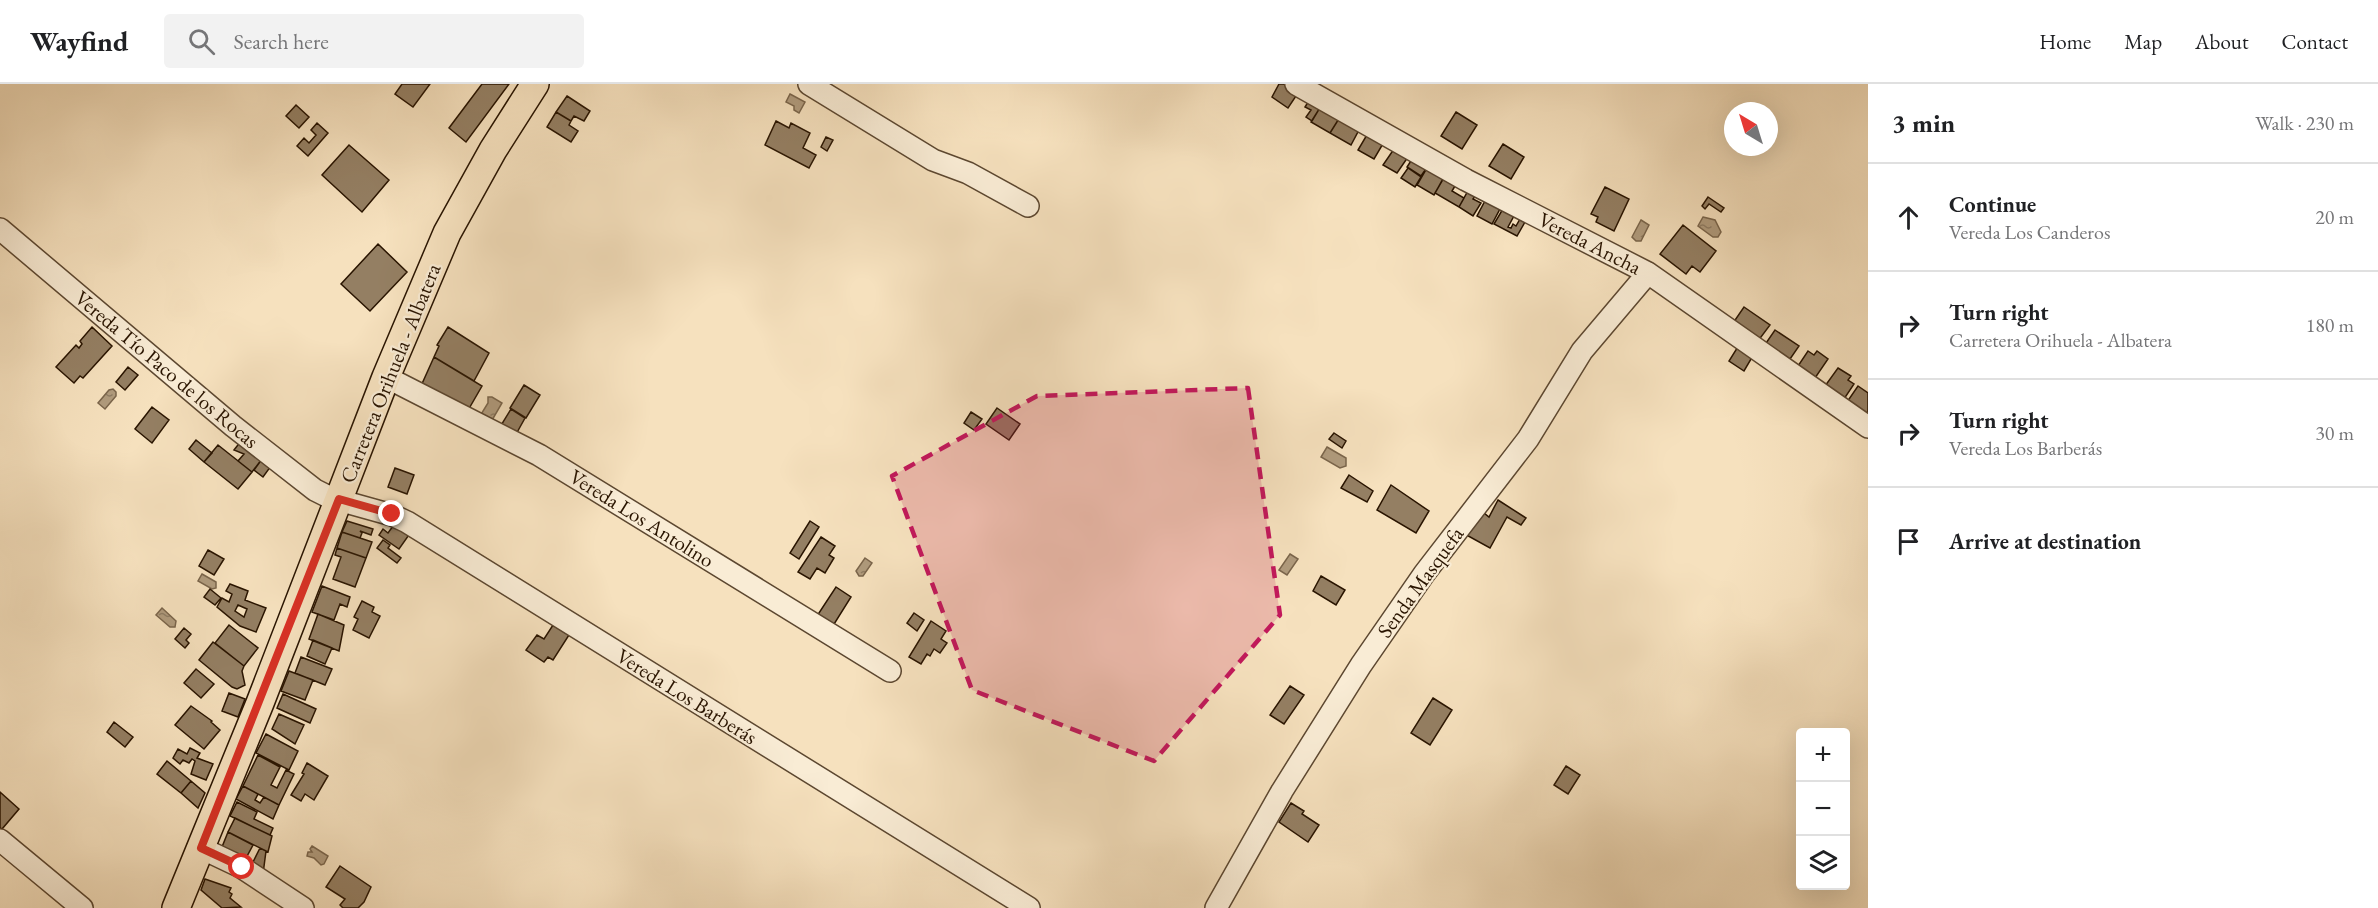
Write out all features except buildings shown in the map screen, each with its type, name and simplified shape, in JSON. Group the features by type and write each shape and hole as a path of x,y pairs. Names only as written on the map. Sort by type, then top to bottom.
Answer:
{"main road":[{"name":"Carretera Orihuela - Albatera","path":"176,908 386,377 452,224 493,150 535,84"}],"street":[{"path":"809,84 933,160 968,173 1028,207"},
{"name":"Vereda Ancha","path":"1296,84 1466,180 1648,273 1868,427"},
{"name":"Vereda Tío Paco de los Rocas","path":"0,229 233,426 315,490 323,495 339,499"},
{"name":"Senda Masquefa","path":"1216,908 1282,791 1367,656 1424,574 1528,439 1582,351 1648,273"},
{"name":"Vereda Los Antolino","path":"386,377 539,455 890,671"},
{"name":"Vereda Los Barberás","path":"339,499 392,514 407,522 1029,908"},
{"path":"0,840 82,908"},
{"path":"201,848 242,867 303,908"}],"highlighted area":[{"path":"1248,388 1280,615 1154,761 972,690 892,476 1037,396"}],"water":[{"path":"790,94 805,102 799,113 794,110 794,106 786,102"},
{"path":"1703,217 1715,220 1721,232 1718,237 1713,237 1698,226"},
{"path":"1641,220 1649,225 1641,241 1636,241 1632,237"},
{"path":"113,389 116,396 105,409 98,403 109,390"},
{"path":"488,397 502,403 491,422 480,416 488,403"},
{"path":"1327,447 1346,458 1346,466 1340,468 1321,457"},
{"path":"1290,554 1298,559 1287,575 1279,570"},
{"path":"865,558 872,563 863,576 859,576 856,571"},
{"path":"202,574 216,582 216,588 212,589 198,581"},
{"path":"162,608 176,621 175,627 170,627 156,615"},
{"path":"312,846 328,856 324,864 321,865 314,858 307,856 308,852 312,852 310,849"}],"route":[{"path":"242,867 201,848 339,499 392,514"}]}
